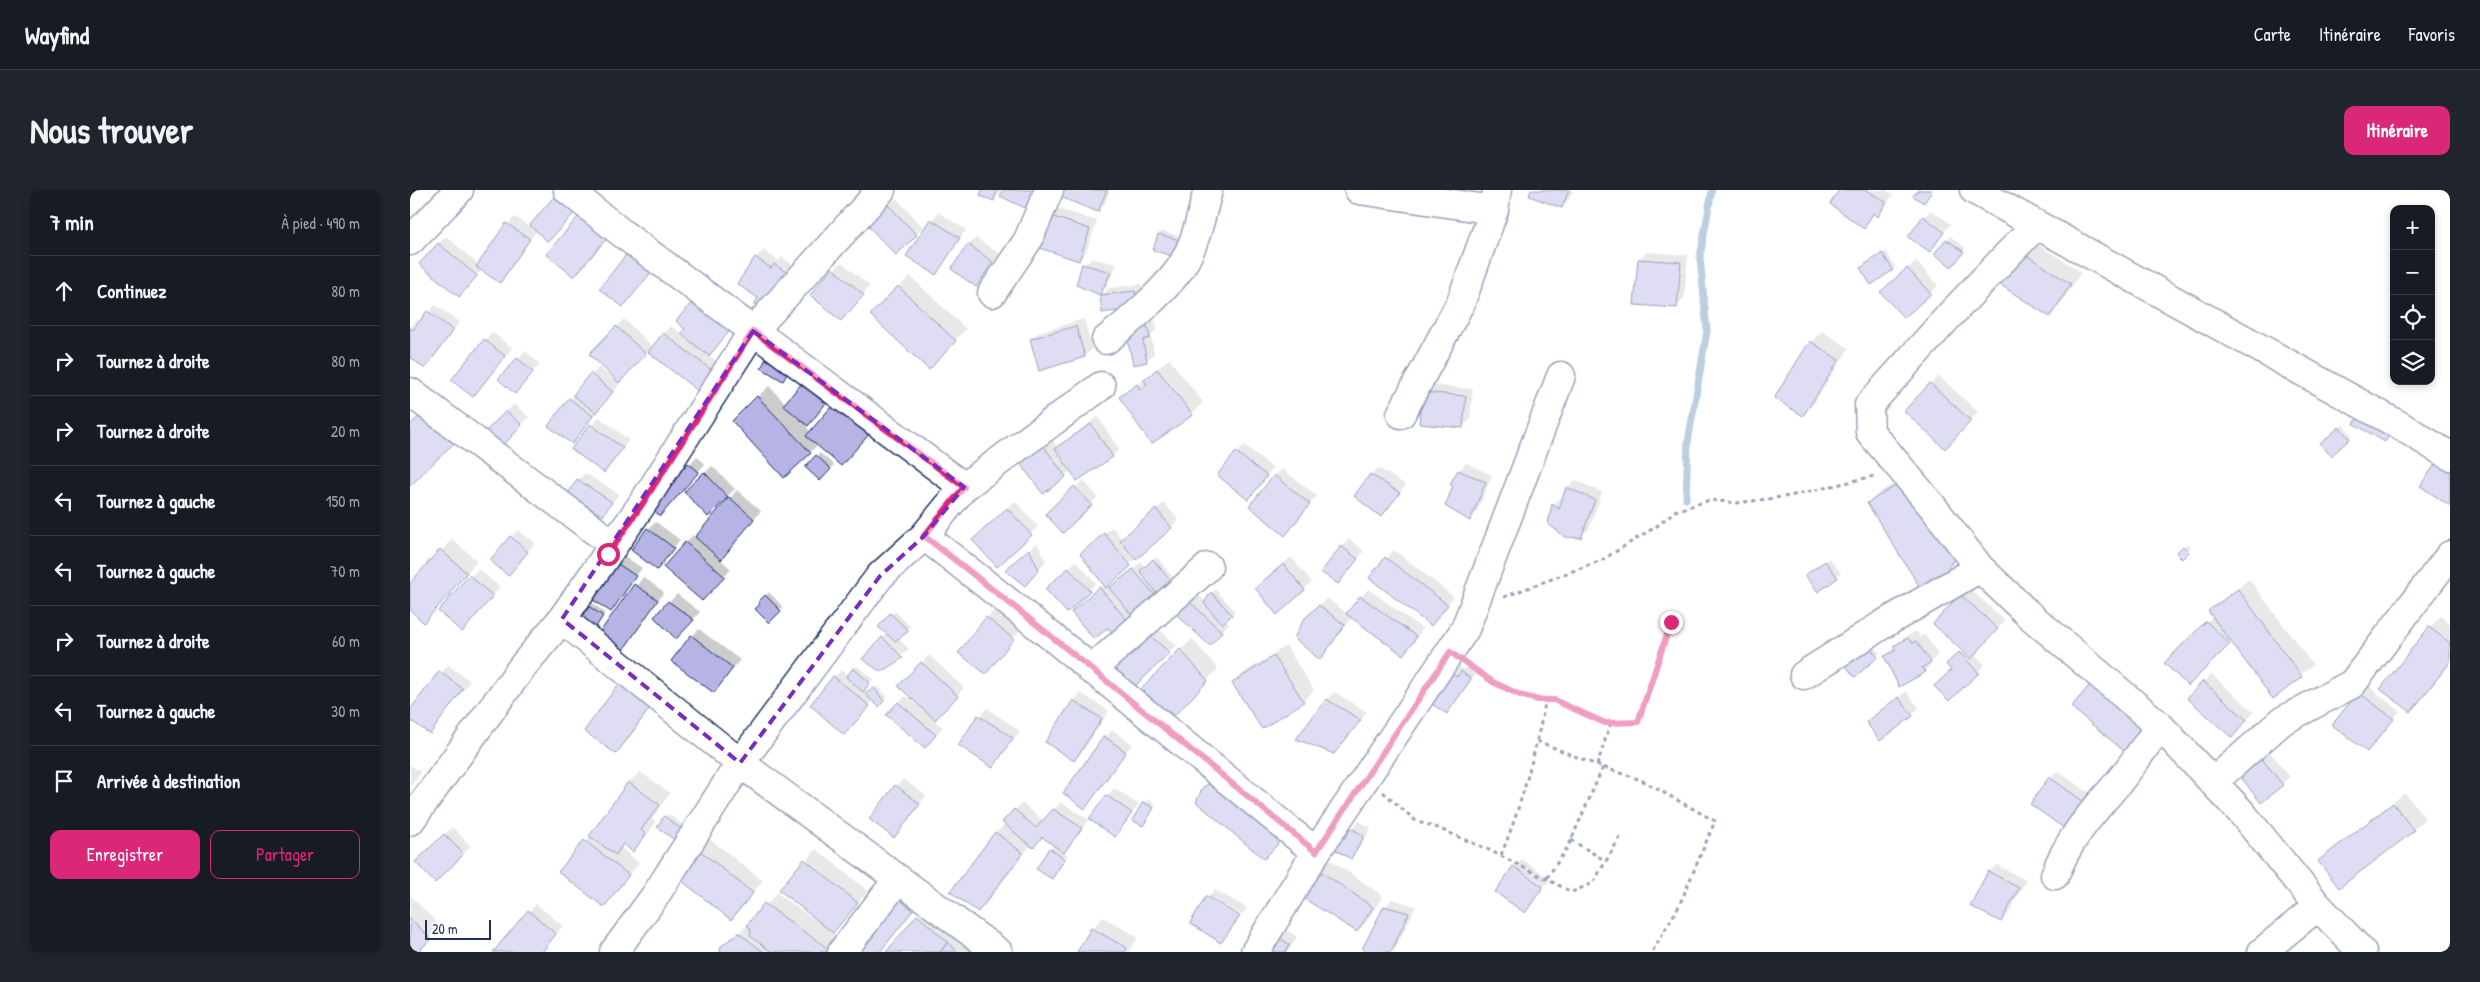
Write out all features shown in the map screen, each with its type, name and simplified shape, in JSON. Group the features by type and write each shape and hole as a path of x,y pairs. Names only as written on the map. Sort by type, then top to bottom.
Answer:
{"street":[{"path":"410,241 459,190"},
{"path":"568,190 753,331 964,487"},
{"path":"410,820 523,666 562,619 614,545 753,331 881,190"},
{"path":"992,293 1028,240 1049,190"},
{"path":"1106,340 1129,322 1179,270 1197,235 1208,190"},
{"path":"1359,190 1495,200 1461,302 1401,414"},
{"path":"1974,190 2399,425 2450,456"},
{"path":"2036,225 1950,315 1869,405 1870,432 1933,507 1980,568 2027,613 2160,726 2241,812 2318,906 2362,952"},
{"path":"1255,952 1316,852 1465,629 1561,376"},
{"path":"614,952 655,896 740,763 880,576 924,536 964,487 1101,386"},
{"path":"410,392 614,545"},
{"path":"924,536 1051,634 1091,670 1316,852"},
{"path":"2213,782 2282,722 2352,684 2450,555"},
{"path":"1091,670 1208,567"},
{"path":"1804,675 1882,625 1980,568"},
{"path":"562,619 740,763 998,952"},
{"path":"2055,875 2062,854 2087,818 2118,782 2160,726"},
{"path":"842,952 898,879"},
{"path":"2262,952 2318,906"}],"path":[{"path":"1473,609 1602,560 1656,526 1675,511 1710,500 1737,503 1790,496 1863,480 1898,466"},
{"path":"1450,652 1493,682 1520,695 1538,700 1554,700 1605,723 1638,722 1671,622"},
{"path":"1501,855 1515,822 1538,740 1546,699"},
{"path":"1597,766 1612,722"},
{"path":"1538,740 1597,766 1641,780 1715,821 1680,906 1652,952"},
{"path":"1547,878 1571,840 1603,767"},
{"path":"1366,777 1417,822 1433,826 1501,855 1572,892 1594,883 1622,834"},
{"path":"1571,840 1606,862"}],"highlighted area":[{"path":"753,331 964,487 924,536 880,576 740,763 562,619"}],"building":[{"path":"982,190 997,190 994,201 980,196"},
{"path":"1003,190 1036,190 1027,209 1000,196"},
{"path":"1057,190 1107,190 1098,212 1055,195"},
{"path":"1531,190 1569,190 1562,208 1529,196"},
{"path":"1839,190 1866,190 1886,202 1878,217 1873,213 1864,229 1830,204"},
{"path":"1918,190 1932,191 1924,203 1913,196"},
{"path":"556,194 576,211 548,242 530,225"},
{"path":"888,205 917,235 896,255 867,225"},
{"path":"585,209 613,231 574,277 546,254"},
{"path":"1051,216 1090,229 1079,261 1040,248"},
{"path":"1923,216 1944,232 1930,252 1908,237"},
{"path":"930,219 960,238 936,275 906,256"},
{"path":"506,223 530,239 500,283 476,267"},
{"path":"1158,234 1187,242 1181,259 1153,250"},
{"path":"1946,239 1964,252 1952,267 1934,254"},
{"path":"438,243 477,276 459,297 419,264"},
{"path":"968,244 993,262 976,287 951,269"},
{"path":"633,246 657,265 623,307 599,289"},
{"path":"2014,247 2071,284 2050,317 1993,280"},
{"path":"1882,253 1893,270 1871,285 1860,268"},
{"path":"755,257 771,268 774,264 790,275 765,311 754,304 758,298 737,284"},
{"path":"1638,259 1681,262 1677,308 1634,305"},
{"path":"1082,264 1111,272 1100,295 1076,285"},
{"path":"832,268 864,295 841,321 810,295"},
{"path":"1907,268 1931,294 1904,318 1880,292"},
{"path":"898,286 956,341 929,370 870,315"},
{"path":"1135,291 1138,308 1102,313 1100,295"},
{"path":"696,297 733,327 709,356 681,334 685,329 676,321"},
{"path":"427,311 453,330 425,369 410,357 410,328 413,330"},
{"path":"616,326 646,354 619,383 589,354"},
{"path":"1076,326 1085,357 1039,371 1030,339"},
{"path":"1148,327 1150,338 1143,340 1147,362 1133,365 1126,332"},
{"path":"663,333 713,371 698,391 648,352"},
{"path":"484,339 505,356 473,397 451,380"},
{"path":"1810,341 1839,360 1803,416 1774,398"},
{"path":"768,355 790,369 783,381 761,368"},
{"path":"517,358 533,372 515,394 498,379"},
{"path":"1157,369 1193,415 1151,444 1119,397 1137,384 1140,390 1147,385 1144,380"},
{"path":"590,373 613,392 596,413 573,395"},
{"path":"802,383 826,403 808,426 783,405"},
{"path":"1930,383 1971,421 1945,449 1904,411"},
{"path":"1422,392 1466,396 1463,428 1419,424"},
{"path":"757,396 811,453 784,478 732,421"},
{"path":"569,398 593,416 572,444 548,426"},
{"path":"837,400 872,431 841,466 806,436"},
{"path":"2366,403 2398,422 2385,442 2354,424"},
{"path":"425,411 455,442 410,486 410,425"},
{"path":"506,411 522,425 502,447 485,432"},
{"path":"590,424 623,448 604,473 571,449"},
{"path":"1091,424 1113,457 1077,481 1055,448"},
{"path":"2339,427 2350,439 2331,456 2320,444"},
{"path":"1040,441 1066,477 1043,494 1016,458"},
{"path":"1236,452 1267,476 1248,500 1217,475"},
{"path":"2442,454 2450,459 2450,506 2420,486"},
{"path":"816,455 831,469 820,481 805,467"},
{"path":"688,463 699,472 660,516 650,507"},
{"path":"1458,470 1486,482 1470,521 1445,506 1453,486 1450,484"},
{"path":"704,472 728,497 708,517 684,492"},
{"path":"1370,474 1400,493 1381,517 1354,496"},
{"path":"1274,475 1310,504 1285,536 1249,506"},
{"path":"577,479 612,502 603,516 568,494"},
{"path":"1905,480 1956,556 1942,577 1921,589 1867,503"},
{"path":"1074,486 1092,505 1063,533 1045,514"},
{"path":"1566,487 1595,500 1581,538 1565,537 1548,524 1552,504 1559,509"},
{"path":"729,497 754,519 721,560 695,537"},
{"path":"1007,508 1032,535 997,567 972,540"},
{"path":"1156,509 1172,528 1136,560 1120,540"},
{"path":"647,528 674,548 657,570 631,550"},
{"path":"1104,533 1131,566 1106,588 1080,554"},
{"path":"510,536 528,552 508,576 490,560"},
{"path":"685,542 725,577 702,601 663,567"},
{"path":"1341,546 1358,559 1338,584 1321,572"},
{"path":"2183,546 2189,552 2182,559 2176,553"},
{"path":"440,549 467,573 424,623 410,610 410,583"},
{"path":"1029,549 1039,570 1025,586 1005,570"},
{"path":"1385,557 1448,605 1431,626 1369,578"},
{"path":"609,558 636,576 611,612 584,594"},
{"path":"1153,559 1172,583 1157,594 1140,571"},
{"path":"1825,561 1838,578 1818,592 1805,575"},
{"path":"1283,564 1305,590 1277,615 1255,588"},
{"path":"1068,568 1090,591 1067,613 1045,589"},
{"path":"1133,569 1158,599 1134,618 1109,588"},
{"path":"469,575 493,596 462,632 438,611"},
{"path":"634,584 658,600 619,656 595,639"},
{"path":"1099,587 1127,620 1112,633 1108,628 1094,639 1071,612"},
{"path":"2238,589 2302,677 2273,699 2208,611"},
{"path":"1211,592 1232,615 1222,624 1204,603"},
{"path":"1960,594 1998,629 1971,659 1933,624"},
{"path":"765,595 781,611 769,623 755,609 760,604 758,602"},
{"path":"1360,596 1417,637 1403,655 1346,614"},
{"path":"1188,600 1222,632 1210,646 1176,614"},
{"path":"668,601 694,620 676,639 654,617"},
{"path":"584,603 603,616 590,636 571,623"},
{"path":"1319,605 1345,625 1320,660 1294,638 1304,619"},
{"path":"890,613 909,631 895,641 878,627"},
{"path":"986,617 1014,639 986,674 958,653"},
{"path":"2206,621 2230,644 2188,686 2164,663"},
{"path":"2429,627 2450,643 2450,662 2411,712 2380,689"},
{"path":"1142,628 1170,653 1133,688 1119,676 1111,658"},
{"path":"691,635 733,668 714,693 671,661"},
{"path":"882,637 903,658 881,672 862,659"},
{"path":"1908,638 1912,643 1916,641 1931,662 1922,668 1926,672 1899,687 1884,656 1895,651 1893,646"},
{"path":"1867,645 1878,657 1855,677 1844,664"},
{"path":"1180,649 1208,681 1175,715 1148,701 1140,690"},
{"path":"1959,652 1979,673 1949,701 1934,686 1951,670 1946,664"},
{"path":"1274,656 1304,702 1262,729 1232,683"},
{"path":"921,662 958,696 935,720 898,686"},
{"path":"853,668 870,683 863,692 846,677"},
{"path":"439,671 463,689 430,734 410,720 410,710"},
{"path":"1461,671 1471,679 1447,714 1429,702 1449,672 1457,677"},
{"path":"833,676 870,706 844,735 810,705"},
{"path":"2095,679 2149,723 2124,751 2071,707"},
{"path":"2203,681 2247,720 2232,738 2187,698"},
{"path":"620,682 652,705 616,754 584,731"},
{"path":"874,688 884,701 879,707 865,694"},
{"path":"2358,692 2394,719 2367,752 2332,725"},
{"path":"1898,697 1913,716 1880,741 1866,722"},
{"path":"1326,699 1361,720 1334,754 1296,739"},
{"path":"1073,700 1102,719 1074,761 1045,742"},
{"path":"898,702 936,735 925,748 886,715"},
{"path":"978,715 1013,738 993,768 958,745"},
{"path":"1104,736 1126,752 1085,809 1063,793"},
{"path":"2262,759 2283,785 2261,803 2240,776"},
{"path":"2049,777 2084,802 2065,829 2030,804"},
{"path":"628,782 660,805 641,830 646,834 633,852 623,844 616,855 589,836"},
{"path":"1213,782 1286,835 1264,859 1196,802 1203,787"},
{"path":"895,785 920,804 894,838 869,819"},
{"path":"1106,795 1132,813 1115,837 1089,819"},
{"path":"1143,802 1154,808 1143,826 1132,820"},
{"path":"2393,803 2414,831 2339,888 2318,861"},
{"path":"1014,809 1036,828 1053,809 1082,828 1064,853 1042,837 1033,848 1002,822"},
{"path":"664,816 684,831 676,841 657,827"},
{"path":"1328,828 1345,838 1351,828 1364,836 1351,859 1320,841"},
{"path":"995,832 1023,853 978,912 950,892"},
{"path":"444,834 464,854 435,883 415,862"},
{"path":"584,840 629,875 604,907 558,872"},
{"path":"694,846 753,893 731,920 672,873"},
{"path":"1049,848 1065,859 1052,879 1036,869"},
{"path":"804,859 858,903 833,933 779,890"},
{"path":"1304,860 1373,907 1357,932 1284,886"},
{"path":"1513,866 1543,887 1525,913 1495,892"},
{"path":"1988,871 2019,888 2001,922 1970,906"},
{"path":"894,895 913,910 880,952 850,952"},
{"path":"1206,896 1240,916 1221,943 1190,923"},
{"path":"764,903 830,950 828,952 772,952 750,936 751,930 747,925"},
{"path":"1384,906 1409,913 1391,952 1367,952 1362,949"},
{"path":"528,910 556,934 542,952 493,952"},
{"path":"917,915 948,942 940,952 886,952"},
{"path":"410,918 431,939 418,952 410,952"},
{"path":"1091,928 1127,948 1125,952 1077,952"},
{"path":"739,933 764,952 720,952 721,946"},
{"path":"1277,936 1290,945 1285,952 1264,952"},
{"path":"948,942 958,952 940,952"}],"waterway":[{"path":"1686,499 1688,442 1707,331 1700,257 1712,190"}],"route":[{"path":"608,554 643,503 753,331 964,487 924,536 1051,634 1091,670 1316,852 1450,652 1493,682 1520,695 1538,700 1554,700 1605,723 1638,722 1671,622"}]}
